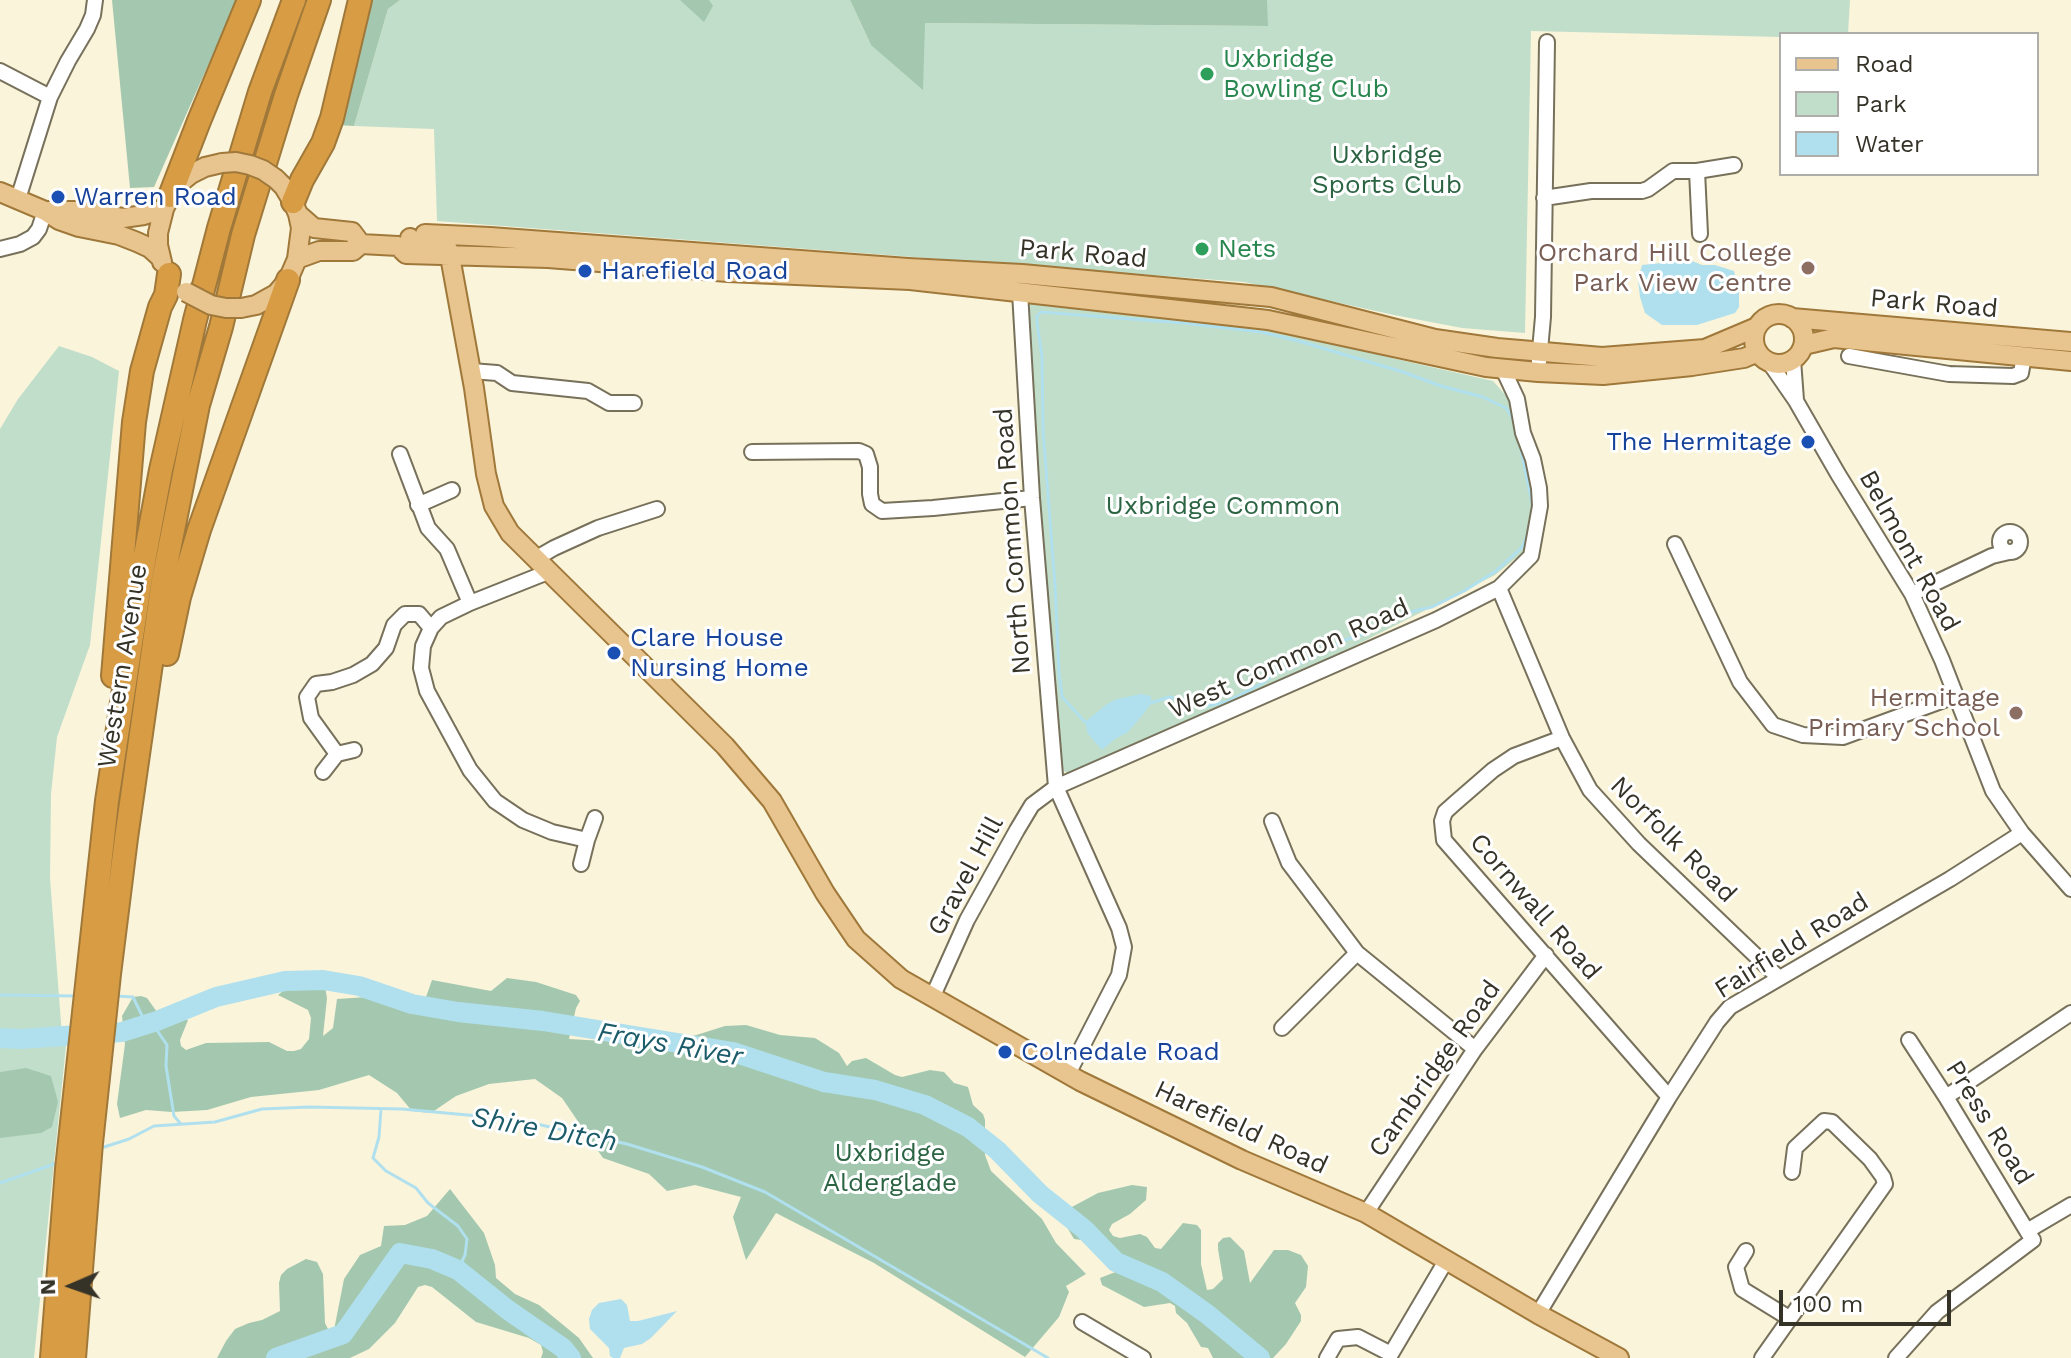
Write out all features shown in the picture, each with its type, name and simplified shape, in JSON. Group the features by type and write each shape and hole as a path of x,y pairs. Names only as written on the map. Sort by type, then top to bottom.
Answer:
{"highway":[{"path":"167,202 249,0"},
{"name":"Western Avenue","path":"52,1358 67,1169 107,801 149,530 195,320 244,143 294,0"},
{"name":"Western Avenue","path":"131,838 163,580 198,405 268,149 319,0"},
{"path":"296,208 298,188 323,143 332,118 360,0"},
{"path":"107,801 114,644 134,422 144,360 166,295 165,266"},
{"path":"74,1358 91,1143 112,946 171,631 199,530 288,280"}],"main road":[{"path":"0,192 69,224 119,235 150,248 186,292 211,305 226,308 241,308 266,301 288,280 297,259 301,228 296,208 284,187 263,170 236,162 205,167 181,182 167,202 158,233 158,245 165,266"},
{"path":"45,211 86,211 123,218 144,215 167,202"},
{"name":"Park Road","path":"296,208 314,228 352,232 361,244"},
{"name":"Park Road","path":"297,259 319,251 353,251 361,244 404,242 429,234 1022,274 1271,297 1435,339 1602,357 1705,349 1757,327"},
{"name":"Park Road","path":"404,242 406,254 548,258 728,272 910,280 1268,320 1503,369 1603,375 1764,357"},
{"name":"Harefield Road","path":"450,255 486,474 494,506 510,533 725,746 772,801 825,893 856,939 901,979 1068,1074 1242,1160 1366,1213 1619,1358"},
{"path":"1783,314 1792,318 1803,330 1798,353 1782,364 1764,357 1754,342 1757,327 1772,315 1783,314"},
{"name":"Park Road","path":"1792,318 2071,342"},
{"name":"Park Road","path":"1798,353 1834,338 2071,361"}],"street":[{"path":"18,199 50,97 87,29 95,0"},
{"path":"1503,369 1515,395 1535,371 1540,352 1547,42"},
{"path":"0,71 50,97"},
{"path":"1544,198 1591,191 1642,191 1673,171 1734,165"},
{"path":"1697,171 1700,234"},
{"path":"0,249 33,237 45,211"},
{"name":"North Common Road","path":"1020,292 1032,498 1056,787"},
{"path":"1796,401 1798,353"},
{"path":"1849,356 1949,374 2013,376 2021,373 2024,356"},
{"name":"Belmont Road","path":"1764,357 1796,401 1912,594 1993,791 2022,833 2071,889"},
{"path":"471,371 497,373 512,383 588,391 609,403 634,403"},
{"name":"West Common Road","path":"1056,787 1436,620 1499,588 1531,556 1540,506 1533,459 1523,433 1515,395"},
{"path":"752,452 859,451 866,454 870,467 872,504 882,511 1032,498"},
{"path":"400,454 428,528 447,549 470,603"},
{"path":"418,505 452,490"},
{"path":"587,840 552,832 509,812 495,801 470,770 427,691 421,668 423,646 431,628 441,617 542,566 554,548 598,528 657,509"},
{"path":"1912,594 1992,556 2009,552 2002,548 2000,539 1992,556"},
{"path":"1675,544 1740,682 1773,725 1803,735 1843,737 1955,696"},
{"name":"Norfolk Road","path":"1499,588 1562,738 1590,790 1639,844 1779,978"},
{"path":"337,754 311,718 307,697 316,684 353,675 372,664 386,648 394,625 405,614 419,614 431,628"},
{"name":"Cornwall Road","path":"1562,738 1514,756 1493,770 1445,812 1442,821 1444,840 1669,1097"},
{"path":"323,772 337,754 354,750"},
{"path":"1056,787 1119,928 1124,947 1119,975 1068,1074"},
{"name":"Gravel Hill","path":"932,998 967,920 1017,830 1032,805 1056,787"},
{"path":"581,864 595,818"},
{"path":"1272,821 1289,863 1357,953 1475,1049"},
{"name":"Fairfield Road","path":"1538,1314 1669,1097 1730,1007 1950,879 2022,833"},
{"path":"1282,1028 1357,953"},
{"name":"Cambridge Road","path":"1366,1213 1475,1049 1546,955"},
{"path":"1946,1097 2071,1013"},
{"name":"Press Road","path":"1909,1040 2027,1231"},
{"path":"1762,1358 1885,1184 1870,1159 1832,1122 1824,1121 1795,1148 1792,1172"},
{"path":"1896,1358 1937,1312 2033,1240 2027,1231 2071,1205"},
{"path":"1746,1251 1736,1267 1742,1289 1789,1318"},
{"path":"1327,1358 1338,1339 1358,1337 1391,1356 1447,1259"},
{"path":"1082,1322 1143,1358"}],"green space":[{"path":"112,0 237,0 154,187 130,188"},
{"path":"373,0 400,0 388,9 354,126 337,125"},
{"name":"Uxbridge Sports Club","path":"400,0 850,0 871,45 924,23 1267,26 1267,0 1850,0 1848,32 1779,32 1779,37 1531,31 1525,333 1462,328 1244,282 437,221 434,129 354,126 388,9"},
{"path":"680,0 709,0 713,6 704,22"},
{"path":"850,0 1267,0 1268,26 925,23 923,90 871,45"},
{"name":"Uxbridge Common","path":"1034,300 1265,325 1493,381 1511,401 1539,488 1526,550 1495,575 1303,672 1075,774 1065,772 1058,763 1033,424 1028,305"},
{"path":"59,346 92,357 119,371 90,645 57,737 51,794 50,878 62,1036 67,1036 34,1358 0,1358 0,429 18,399"},
{"name":"Uxbridge Alderglade","path":"315,977 325,986 327,998 323,1036 333,1028 337,999 367,997 420,1014 432,980 491,991 507,978 536,982 576,995 580,1001 569,1039 622,1042 687,1038 725,1026 746,1025 780,1035 815,1038 839,1053 847,1066 852,1061 866,1058 902,1077 930,1070 944,1072 954,1083 968,1087 973,1105 983,1114 985,1155 991,1171 1042,1219 1056,1243 1086,1274 1066,1286 1069,1292 1059,1317 1025,1357 874,1263 776,1213 746,1260 733,1217 741,1197 695,1185 667,1191 649,1174 603,1158 562,1098 535,1079 489,1084 456,1096 431,1113 412,1111 397,1093 369,1075 319,1090 251,1097 207,1110 146,1110 120,1118 117,1104 125,1044 122,1016 133,997 147,998 162,1019 175,1015 188,1020 180,1040 186,1050 206,1043 269,1042 294,1051 301,1049 309,1039 311,1018 308,1010 278,995 289,986"},
{"path":"26,1068 51,1076 58,1102 52,1127 41,1133 0,1138 0,1072"},
{"path":"1132,1185 1147,1187 1146,1200 1112,1224 1109,1230 1113,1236 1120,1238 1140,1234 1147,1237 1155,1248 1161,1249 1183,1223 1197,1225 1201,1230 1201,1264 1207,1290 1213,1289 1223,1279 1218,1243 1223,1238 1230,1237 1244,1251 1250,1283 1274,1250 1288,1250 1301,1255 1308,1266 1306,1287 1295,1303 1301,1321 1273,1358 1213,1358 1208,1348 1201,1347 1187,1323 1176,1313 1175,1306 1170,1303 1144,1307 1102,1285 1100,1278 1118,1271 1117,1258 1089,1241 1074,1239 1064,1222 1070,1208 1098,1193"},
{"path":"450,1189 484,1233 496,1278 515,1294 539,1305 579,1338 593,1358 541,1358 541,1345 529,1338 476,1322 432,1287 425,1285 418,1287 395,1323 369,1349 350,1358 217,1358 235,1329 280,1311 281,1275 306,1259 317,1262 323,1274 325,1323 328,1329 334,1330 344,1279 360,1255 381,1246 384,1226 405,1225 427,1216"}],"water":[{"path":"1690,260 1734,271 1739,289 1739,307 1735,313 1697,325 1662,325 1645,313 1638,280 1642,265"},
{"path":"1141,694 1151,696 1151,703 1145,712 1128,732 1102,750 1088,734 1085,722 1117,699"},
{"path":"621,1299 627,1305 630,1321 677,1311 651,1338 642,1344 624,1348 620,1358 613,1358 609,1348 590,1329 589,1319 599,1303"}],"waterway":[{"path":"1085,722 1062,697 1059,672 1043,430 1042,357 1037,323 1041,312 1261,332 1483,397 1506,408 1515,422"},
{"path":"1520,445 1533,508"},
{"path":"1151,703 1169,697 1207,706 1226,702 1277,672 1294,667 1345,640 1414,611 1432,607 1464,591 1496,571 1518,551 1529,531"},
{"name":"Frays River","path":"0,1038 122,1032 216,997 285,981 323,980 359,986 412,1004 543,1021 733,1052 824,1082 875,1090 925,1105 968,1127 997,1150 1040,1194 1084,1229 1116,1262 1162,1282 1260,1358"},
{"path":"0,995 76,996"},
{"path":"116,996 133,997 146,1024"},
{"path":"152,1023 167,1045 166,1066 174,1116 180,1123"},
{"name":"Shire Ditch","path":"98,1149 129,1139 154,1126 215,1122 262,1109 402,1109 532,1123 627,1144 702,1167 765,1192 1048,1358"},
{"path":"381,1109 379,1137 373,1158 386,1171 416,1188 428,1203 458,1226 467,1239 465,1255 458,1270"},
{"name":"Shire Ditch","path":"0,1183 60,1162"},
{"path":"276,1358 343,1334 400,1253 432,1259 458,1270 563,1348 571,1358"}],"place":[{"name":"Uxbridge Bowling Club","path":"1207,74"},
{"name":"Warren Road","path":"58,197"},
{"name":"Nets","path":"1202,249"},
{"name":"Orchard Hill College Park View Centre","path":"1808,268"},
{"name":"Harefield Road","path":"585,271"},
{"name":"The Hermitage","path":"1808,442"},
{"name":"Clare House Nursing Home","path":"614,653"},
{"name":"Hermitage Primary School","path":"2016,713"},
{"name":"Colnedale Road","path":"1005,1052"}]}
